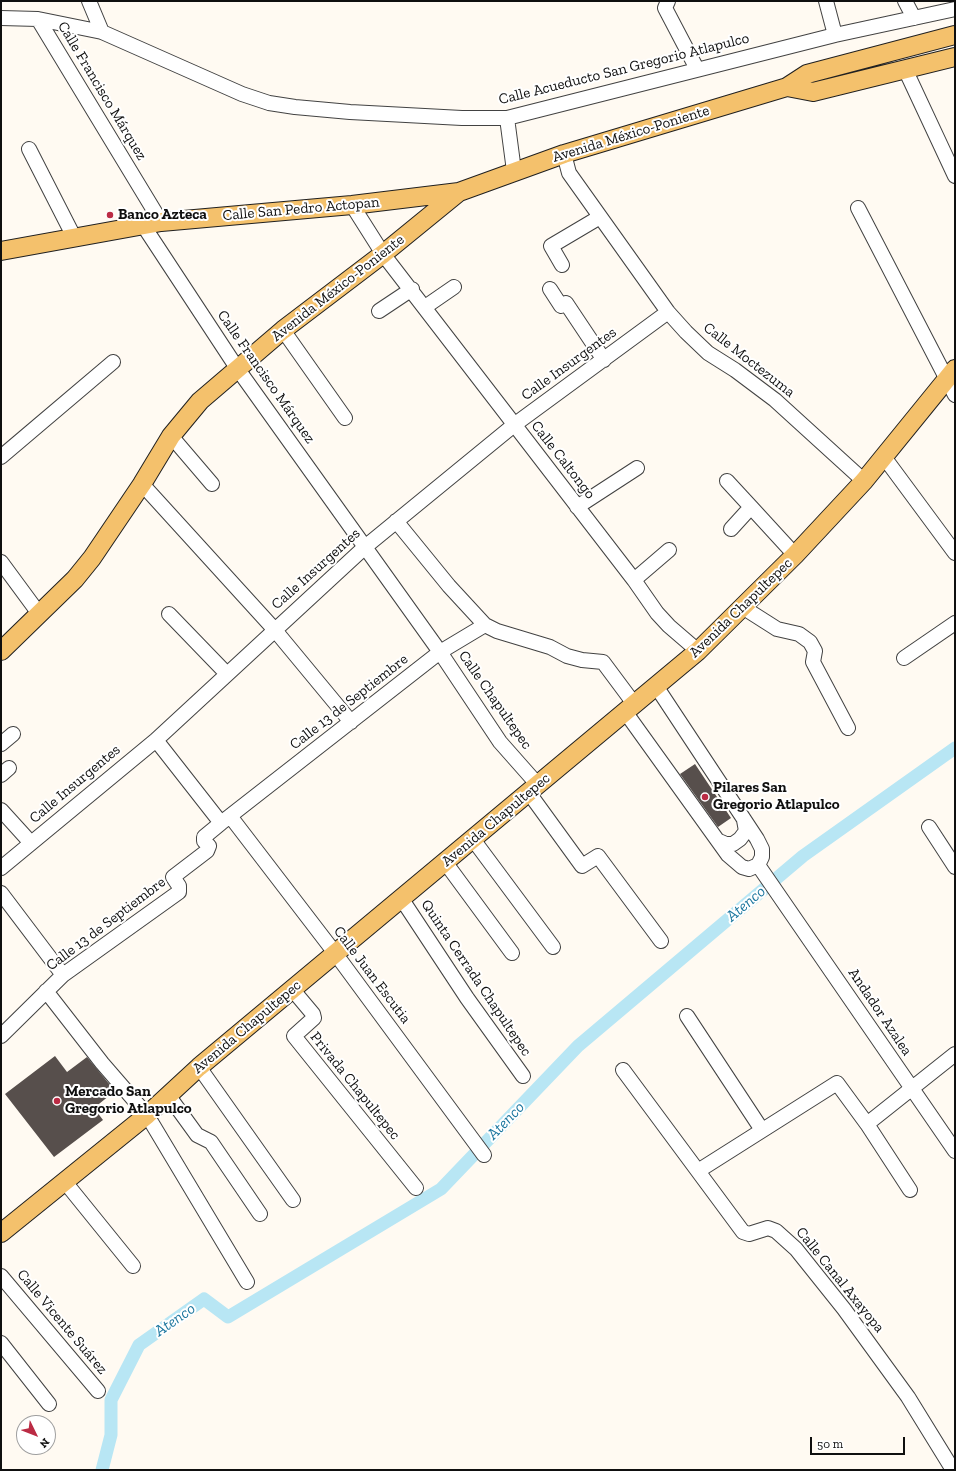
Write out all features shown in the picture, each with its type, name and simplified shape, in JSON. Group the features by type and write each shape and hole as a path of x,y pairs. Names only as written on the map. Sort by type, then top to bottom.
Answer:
{"main road":[{"name":"Avenida México-Poniente","path":"1,651 76,579 142,484 171,436 200,401 283,330 383,254 459,192 564,154 787,86 807,74 955,35"},
{"name":"Avenida México-Poniente","path":"787,86 813,92 955,57"},
{"name":"Calle San Pedro Actopan","path":"1,251 75,239 152,223 352,205 459,192"},
{"name":"Avenida Chapultepec","path":"1,1233 147,1115 199,1067 446,862 472,838 631,709 698,651 744,608 796,555 952,382"}],"street":[{"name":"Calle Francisco Márquez","path":"89,1 102,32"},
{"path":"826,1 835,35"},
{"path":"905,1 914,18"},
{"path":"666,5 697,69"},
{"name":"Calle Acueducto San Gregorio Atlapulco","path":"1,18 38,19 102,32 242,94 269,102 295,107 350,112 462,118 507,118 835,35 955,9"},
{"name":"Calle Francisco Márquez","path":"38,19 152,223 237,368 365,547"},
{"path":"905,69 955,176"},
{"path":"507,118 514,171"},
{"path":"29,149 75,239"},
{"name":"Calle Moctezuma","path":"564,154 569,173 668,312 708,353 735,370 775,400 864,481"},
{"name":"Calle Caltongo","path":"352,205 383,254 412,289 514,425 669,626 698,651"},
{"path":"858,208 952,382"},
{"path":"562,265 551,246 600,217"},
{"path":"425,307 454,287"},
{"path":"379,311 412,289"},
{"path":"550,289 561,306 566,303 604,360"},
{"name":"Calle Insurgentes","path":"1,868 156,740 274,629 396,521 514,425 668,312"},
{"path":"283,330 345,418"},
{"path":"1,456 113,362"},
{"path":"171,436 212,484"},
{"path":"884,457 955,554"},
{"path":"577,507 637,468"},
{"path":"727,482 796,555"},
{"path":"142,484 274,629 351,722"},
{"path":"731,529 751,507"},
{"path":"396,521 449,586 485,625 550,647 567,656 582,660 603,662 631,709 728,855 742,867 749,869 758,865 762,857 762,849 656,686"},
{"path":"365,547 440,652"},
{"path":"634,580 669,550"},
{"path":"1,562 40,615"},
{"path":"744,608 777,629 799,634 810,642 814,651 813,662 848,728"},
{"path":"169,614 226,674"},
{"path":"904,658 955,623"},
{"name":"Calle 13 de Septiembre","path":"1,1036 63,975 179,892 179,886 173,877 207,851 209,846 204,841 204,837 440,652 485,625"},
{"name":"Calle Chapultepec","path":"440,652 500,742 534,789"},
{"path":"1,744 14,734"},
{"path":"156,740 226,820"},
{"path":"534,789 582,866 598,856 661,941"},
{"path":"1,810 31,843"},
{"name":"Calle Juan Escutia","path":"226,820 335,953 484,1155"},
{"path":"719,841 726,844 733,844 740,839 746,831 744,820"},
{"path":"929,827 955,866"},
{"path":"472,838 553,947"},
{"path":"446,862 512,953"},
{"name":"Andador Azalea","path":"758,865 955,1151"},
{"path":"1,893 63,975"},
{"name":"Quinta Cerrada Chapultepec","path":"401,898 467,998 523,1076"},
{"name":"Privada Chapultepec","path":"292,989 313,1014 314,1018 294,1036 416,1188"},
{"path":"46,991 102,1063 147,1115 247,1282"},
{"path":"687,1016 762,1130"},
{"path":"867,1124 955,1054"},
{"path":"199,1067 293,1200"},
{"name":"Calle Canal Axayopa","path":"623,1070 743,1232 749,1234 768,1228 776,1231 796,1249 844,1309 908,1397 953,1470"},
{"path":"698,1171 837,1083 867,1124 910,1190"},
{"path":"168,1095 197,1135 211,1142 260,1214"},
{"path":"65,1182 133,1266"},
{"name":"Calle Vicente Suárez","path":"1,1276 98,1390"},
{"path":"1,1343 48,1404"}],"building":[{"path":"695,764 731,818 718,827 680,774"},
{"name":"Mercado San Gregorio Atlapulco","path":"55,1056 67,1072 87,1057 115,1091 94,1108 103,1120 54,1157 5,1094"}],"waterway":[{"name":"Atenco","path":"102,1470 111,1435 111,1400 139,1345 204,1299 228,1317 441,1189 578,1046 803,856 955,748"}],"place":[{"name":"Banco Azteca","path":"110,215"},
{"name":"Pilares San Gregorio Atlapulco","path":"705,797"},
{"name":"Mercado San Gregorio Atlapulco","path":"57,1101"}]}
